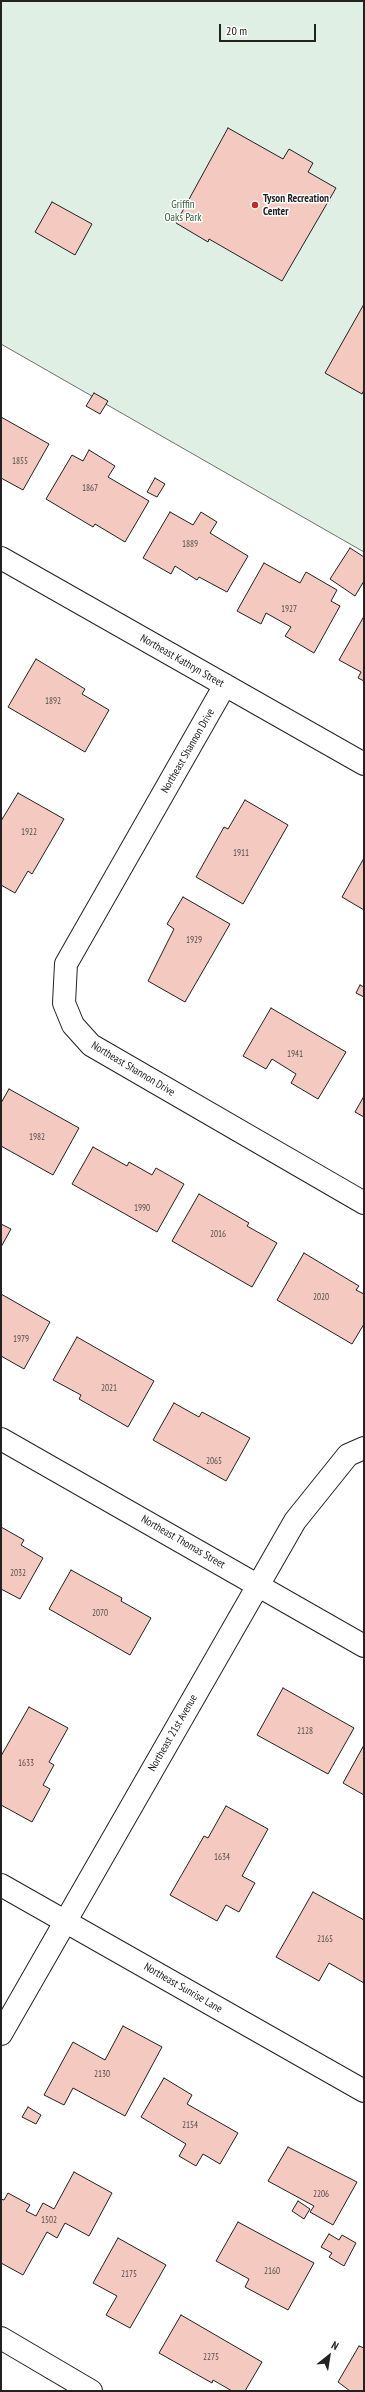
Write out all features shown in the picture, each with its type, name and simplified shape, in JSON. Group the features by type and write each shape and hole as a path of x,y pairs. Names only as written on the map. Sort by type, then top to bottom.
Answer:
{"street":[{"name":"Northeast Kathryn Street","path":"1,558 364,764"},
{"name":"Northeast Shannon Drive","path":"225,685 66,964 64,1003 73,1026 91,1045 364,1203"},
{"name":"Northeast Thomas Street","path":"1,1439 364,1646"},
{"name":"Northeast 21st Avenue","path":"1,2034 295,1521 348,1455 364,1448"},
{"name":"Northeast Sunrise Lane","path":"1,1885 364,2091"},
{"path":"1,2338 91,2391"}],"green space":[{"name":"Griffin Oaks Park","path":"1,1 364,1 364,552 1,344"}],"building":[{"name":"Tyson Recreation Center","path":"228,128 283,159 289,149 313,163 308,172 336,188 282,281 209,239 208,242 176,223"},
{"path":"52,202 92,224 75,255 35,232"},
{"path":"364,304 364,390 362,394 325,373"},
{"path":"94,393 108,401 100,414 86,406"},
{"path":"1,417 49,444 23,490 1,478"},
{"path":"89,450 115,466 108,477 149,501 125,542 95,524 93,527 46,499 72,455 83,461"},
{"path":"155,478 165,484 157,497 147,492"},
{"path":"170,512 193,525 201,512 217,522 210,533 248,556 227,592 199,577 197,580 175,566 171,574 143,558"},
{"path":"350,548 364,557 364,581 355,596 330,579"},
{"path":"264,563 300,583 306,572 337,590 331,601 340,606 314,653 285,636 291,627 266,613 261,624 237,611"},
{"path":"363,618 364,681 358,678 361,672 339,660"},
{"path":"36,659 85,689 82,694 109,710 85,752 8,707"},
{"path":"18,793 64,819 32,874 28,871 15,893 1,885 1,821"},
{"path":"245,800 288,825 243,904 196,877 224,827 228,829"},
{"path":"364,858 364,910 342,897"},
{"path":"183,897 230,924 185,1002 148,981 174,929 167,924"},
{"path":"360,985 364,987 364,997 356,993"},
{"path":"271,1008 346,1052 318,1099 291,1083 296,1074 272,1059 266,1069 243,1056"},
{"path":"9,1089 79,1128 53,1175 1,1146 1,1103"},
{"path":"364,1096 364,1117 355,1112"},
{"path":"93,1147 127,1166 129,1162 152,1175 156,1168 184,1184 157,1232 72,1184"},
{"path":"199,1194 249,1223 247,1226 277,1243 252,1287 172,1241"},
{"path":"1,1224 11,1229 1,1247"},
{"path":"304,1253 359,1286 356,1290 364,1294 364,1324 352,1344 277,1300"},
{"path":"1,1294 50,1322 24,1369 1,1356"},
{"path":"77,1337 154,1381 128,1427 79,1399 81,1395 53,1380"},
{"path":"174,1403 199,1417 202,1412 250,1438 226,1481 153,1440"},
{"path":"1,1527 24,1540 21,1545 43,1558 20,1599 1,1589"},
{"path":"71,1570 122,1598 121,1601 151,1618 130,1655 49,1609"},
{"path":"283,1688 354,1728 328,1774 257,1735"},
{"path":"29,1707 68,1728 49,1762 54,1765 43,1785 50,1789 32,1822 1,1805 1,1756"},
{"path":"364,1745 364,1795 343,1783"},
{"path":"226,1806 268,1829 242,1876 255,1883 239,1912 226,1905 217,1921 170,1895 204,1836 208,1838"},
{"path":"313,1892 364,1920 364,1983 329,1963 319,1981 276,1957"},
{"path":"123,2026 162,2047 125,2116 73,2088 64,2105 44,2095 73,2042 105,2060"},
{"path":"164,2078 192,2095 187,2104 238,2133 220,2164 203,2154 196,2166 179,2156 186,2144 141,2117"},
{"path":"28,2107 41,2115 36,2124 22,2117"},
{"path":"288,2147 357,2182 333,2225 310,2212 314,2206 268,2181"},
{"path":"74,2172 112,2193 89,2236 65,2223 57,2238 47,2232 23,2275 1,2263 1,2199 4,2200 8,2193 30,2205 26,2211 36,2216 43,2203 54,2209"},
{"path":"298,2201 310,2209 304,2219 292,2211"},
{"path":"238,2222 314,2263 288,2310 245,2287 249,2279 216,2261"},
{"path":"329,2234 339,2240 342,2235 356,2243 344,2266 329,2257 332,2253 321,2247"},
{"path":"118,2238 166,2265 130,2328 106,2315 117,2296 93,2283"},
{"path":"181,2315 262,2362 245,2391 232,2391 213,2380 212,2383 159,2353"},
{"path":"359,2346 364,2348 364,2391 350,2391 338,2382"}],"place":[{"name":"Tyson Recreation Center","path":"255,205"}]}
